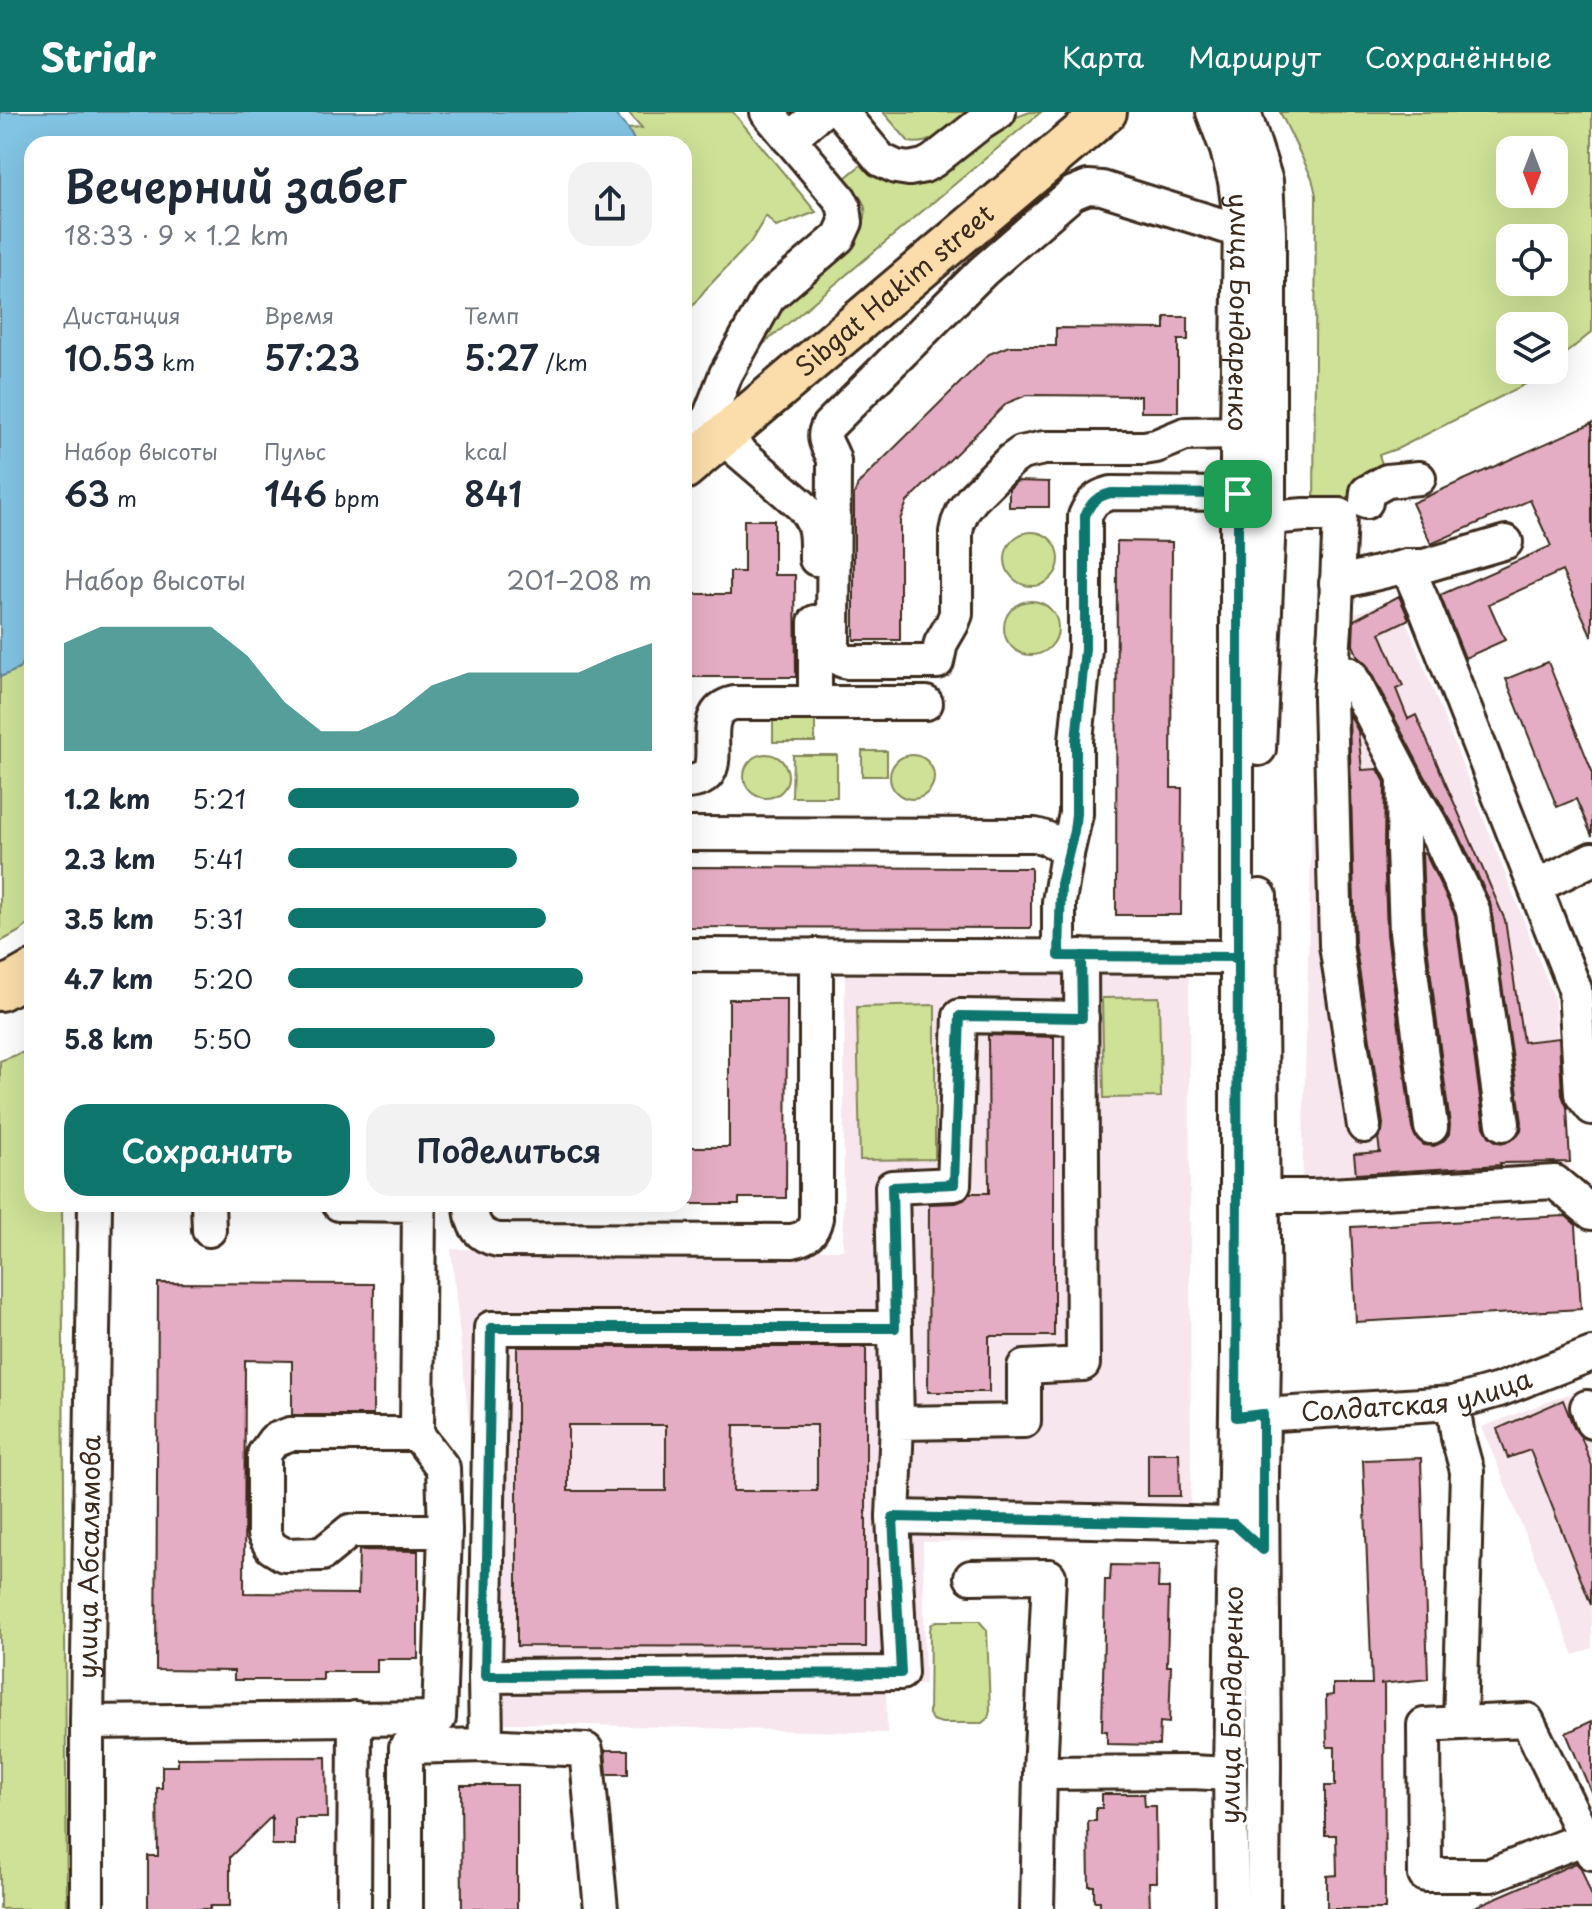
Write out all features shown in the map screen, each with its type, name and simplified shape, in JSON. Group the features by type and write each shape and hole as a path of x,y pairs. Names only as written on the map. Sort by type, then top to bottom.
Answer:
{"main road":[{"name":"Sibgat Hakim street","path":"692,455 704,434 1072,112"},
{"name":"Sibgat Hakim street","path":"704,434 1106,112"},
{"path":"0,990 24,976"},
{"path":"0,1018 24,1005"}],"street":[{"path":"767,112 831,188 844,207 846,222 839,237 769,297 726,374 704,434 801,505 814,524 815,703"},
{"path":"789,139 821,112"},
{"path":"841,112 881,160 909,169 924,166 999,112"},
{"name":"улица Бондаренко","path":"1213,112 1227,150 1240,210 1237,433 1238,957 1249,1415 1263,1550 1263,1909"},
{"name":"улица Бондаренко","path":"1232,1909 1230,1774 1234,1524 1249,1415 1264,1352 1259,751 1269,518 1269,248 1267,188 1244,112"},
{"path":"1237,433 1185,434 1144,448 1044,448 1021,453 982,489 961,515 956,532 956,614 941,643 939,660 933,663 843,662 836,656 833,647 834,461 824,435 828,426 983,271 1073,193 1088,187 1102,188 1240,231"},
{"path":"897,1423 1024,1421 1024,1367 1083,1364 1082,1018 1059,902 1076,814 1076,741 1085,649 1085,516 1090,504 1098,497 1111,493 1238,494"},
{"path":"1269,518 1340,515 1330,698 1336,945 1364,1126"},
{"path":"1336,583 1407,566 1424,566 1506,542"},
{"path":"1407,566 1535,887 1584,986 1581,1094 1592,1108"},
{"path":"1332,666 1350,674 1442,844 1473,910 1503,1124"},
{"path":"692,782 706,777 710,771 712,724 720,709 727,705 926,703"},
{"path":"1404,777 1406,932 1431,1127"},
{"path":"692,834 1035,835 1054,841 1067,854"},
{"path":"1535,887 1592,859"},
{"path":"692,955 1238,957"},
{"path":"471,1212 477,1230 498,1240 803,1239 814,1227 816,1218 816,955"},
{"path":"485,1676 901,1673 893,1517 897,1423 892,1187 954,1184 960,1016 1082,1018"},
{"path":"1263,1196 1555,1182 1592,1213"},
{"name":"улица Абсалямова","path":"87,1909 95,1212"},
{"path":"87,1722 439,1718 445,1531 443,1468 417,1434 419,1212"},
{"path":"486,1745 491,1328 895,1328"},
{"name":"Солдатская улица","path":"1249,1415 1453,1403 1499,1390 1592,1354"},
{"path":"1453,1403 1467,1471 1460,1723"},
{"path":"417,1434 290,1434 274,1440 264,1454 264,1534 271,1547 284,1555 322,1554 350,1531 445,1531"},
{"path":"893,1517 1234,1524 1263,1550"},
{"path":"971,1577 1049,1576 1037,1909"},
{"path":"354,1909 355,1718"},
{"path":"1527,1720 1589,1845 1491,1875 1425,1875 1424,1725 1527,1720"},
{"path":"406,1909 406,1747 486,1745 586,1750 601,1909"},
{"path":"1040,1773 1230,1774"}],"shaded area":[{"path":"1397,598 1554,998 1570,1178 1302,1186 1317,627"},
{"path":"845,968 1189,969 1189,1539 923,1542 925,1684 886,1684 887,1733 476,1722 470,1432 451,1249 843,1250"},
{"path":"1586,1387 1592,1403 1592,1648 1574,1655 1482,1427"}],"green space":[{"path":"628,112 733,112 816,212 776,227 766,216 750,243 692,307 692,136 632,136 628,129 642,128"},
{"path":"883,112 966,112 940,134 917,143 909,142"},
{"path":"1030,112 1041,112 748,357 767,318 863,225 864,205 845,178 867,160 875,170"},
{"path":"1280,112 1592,112 1592,332 1568,352 1568,312 1496,312 1496,384 1526,384 1379,455 1386,475 1348,507 1314,510 1316,195 1312,178"},
{"path":"1032,532 1051,540 1059,559 1051,578 1032,586 1013,578 1005,559 1013,540"},
{"path":"1031,601 1050,609 1058,628 1050,647 1031,655 1012,647 1004,628 1012,609"},
{"path":"24,659 24,928 0,942 0,677 19,669"},
{"path":"773,721 815,721 815,742 773,742"},
{"path":"862,751 887,751 887,776 862,776"},
{"path":"766,754 781,761 788,776 781,791 766,798 751,791 744,776 751,761"},
{"path":"793,755 837,755 837,797 792,797"},
{"path":"912,755 927,762 934,777 927,792 912,799 897,792 890,777 897,762"},
{"path":"1159,997 1161,1097 1104,1098 1102,998"},
{"path":"935,1005 935,1159 860,1160 857,1007"},
{"path":"24,1052 24,1212 62,1212 67,1909 0,1909 0,1061"},
{"path":"936,1621 979,1621 987,1630 990,1711 982,1723 942,1723 932,1720 929,1714 930,1631"}],"water":[{"path":"0,112 613,112 632,136 24,136 24,659 19,669 0,677"}],"building":[{"path":"1165,317 1188,317 1188,340 1178,340 1178,412 1141,412 1141,396 1027,395 1007,403 907,502 900,520 900,640 854,640 854,495 858,484 989,354 1009,346 1056,346 1056,328 1165,329"},
{"path":"1592,423 1592,637 1562,571 1489,604 1505,640 1465,658 1440,595 1551,546 1530,500 1431,544 1412,503"},
{"path":"1017,481 1049,482 1049,507 1009,507 1009,489"},
{"path":"744,520 774,520 774,575 795,575 796,677 692,677 692,594 730,594 730,572 744,572"},
{"path":"1117,541 1172,542 1171,788 1182,788 1181,915 1116,915"},
{"path":"1399,596 1409,619 1380,633 1403,686 1396,689 1408,719 1416,715 1505,920 1523,1042 1559,1038 1570,1162 1500,1163 1356,1174 1354,1154 1380,1152 1378,1138 1383,1124 1355,943 1349,714 1358,731 1362,770 1378,769 1385,782 1387,934 1412,1129 1424,1145 1434,1146 1443,1142 1449,1134 1450,1125 1425,930 1422,852 1455,915 1484,1127 1489,1136 1505,1143 1515,1138 1522,1122 1490,902 1459,835 1367,665 1358,657 1353,645 1354,620"},
{"path":"1548,662 1592,771 1592,836 1576,799 1557,807 1506,679"},
{"path":"692,867 1031,868 1031,928 692,927"},
{"path":"729,999 787,999 786,1198 739,1198 739,1204 692,1204 692,1147 729,1147"},
{"path":"988,1035 1054,1037 1054,1336 989,1336 989,1392 928,1392 929,1204 956,1203 970,1193 989,1193"},
{"path":"1566,1216 1576,1225 1581,1309 1356,1322 1351,1227"},
{"path":"158,1283 374,1284 373,1415 292,1415 292,1361 245,1360 244,1593 358,1594 359,1550 418,1551 418,1659 377,1659 377,1672 323,1672 323,1680 234,1680 234,1671 156,1670"},
{"path":"517,1347 866,1347 866,1647 517,1646","holes":["568,1425 666,1425 666,1491 568,1491","734,1425 817,1425 817,1491 733,1491"]},
{"path":"1563,1400 1592,1466 1591,1605 1530,1450 1508,1458 1497,1429"},
{"path":"1148,1453 1179,1453 1180,1496 1148,1496"},
{"path":"1421,1458 1428,1679 1380,1684 1384,1684 1385,1909 1327,1909 1327,1876 1337,1875 1336,1835 1325,1835 1325,1786 1335,1786 1335,1747 1327,1747 1326,1696 1333,1695 1333,1684 1372,1684 1363,1460"},
{"path":"1111,1565 1159,1566 1158,1588 1169,1588 1169,1723 1160,1722 1159,1745 1107,1744 1107,1731 1102,1731 1105,1580 1110,1580"},
{"path":"1592,1721 1592,1794 1566,1733"},
{"path":"605,1750 628,1750 628,1774 607,1774"},
{"path":"326,1757 327,1818 295,1818 295,1845 272,1845 272,1816 230,1857 230,1906 148,1909 148,1856 158,1856 157,1788 162,1788 162,1766 178,1766 178,1758"},
{"path":"461,1785 517,1785 517,1909 462,1909"},
{"path":"1102,1794 1144,1794 1145,1806 1156,1806 1157,1882 1149,1882 1150,1909 1100,1909 1100,1901 1094,1901 1094,1886 1089,1886 1088,1821 1096,1821 1096,1808 1102,1808"},
{"path":"1576,1863 1592,1897 1592,1909 1470,1909"}],"route":[{"path":"1238,494 1111,493 1098,497 1090,504 1085,516 1085,649 1077,722 1076,814 1061,884 1059,956 1081,956 1134,957 1238,957 1236,1417 1263,1414 1263,1550 1234,1524 893,1517 901,1673 485,1676 491,1328 895,1328 892,1187 954,1184 960,1016 1082,1018 1081,956 1238,957 1238,494"}]}
